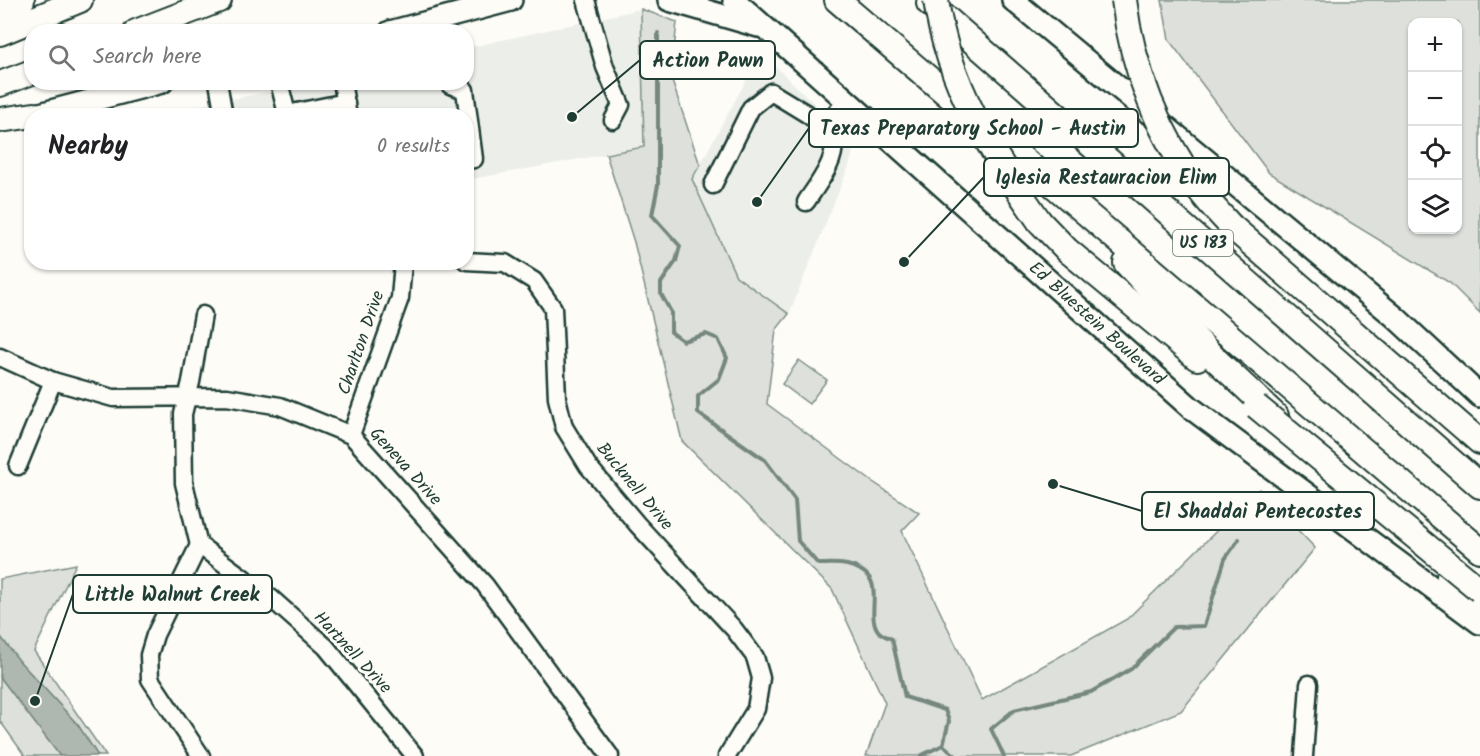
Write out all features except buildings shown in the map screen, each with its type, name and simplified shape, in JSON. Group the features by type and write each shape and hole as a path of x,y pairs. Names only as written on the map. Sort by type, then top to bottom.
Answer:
{"highway":[{"path":"0,9 22,0"},
{"path":"0,33 80,0"},
{"path":"157,24 219,0"},
{"name":"US 183","path":"837,0 1480,550"},
{"name":"US 183","path":"926,0 1480,486"},
{"path":"936,0 944,40 979,129 1040,222 1067,250 1113,289 1480,590"},
{"path":"1124,0 1128,30 1150,103 1181,163 1201,192 1231,226 1480,442"},
{"path":"0,84 24,75"},
{"path":"0,120 24,116"},
{"path":"1044,176 1214,357 1480,606"}],"main road":[{"path":"443,24 511,0"},
{"path":"669,0 764,28"},
{"name":"Ed Bluestein Boulevard","path":"734,0 1191,408 1480,623"},
{"path":"747,0 764,28"},
{"path":"1013,0 1395,317 1480,396"},
{"path":"60,108 130,90"},
{"path":"0,127 24,118"}],"street":[{"path":"586,0 605,67 621,105 613,120"},
{"path":"219,90 223,108"},
{"path":"281,90 286,108"},
{"path":"343,90 347,108"},
{"path":"465,90 467,108"},
{"path":"713,185 751,108 771,92 807,114 830,132 834,146 832,157 806,201"},
{"path":"825,127 846,101"},
{"name":"Bucknell Drive","path":"474,261 505,263 534,281 553,308 557,398 564,427 588,466 637,524 734,629 755,657 761,678 756,709 727,756"},
{"name":"Charlton Drive","path":"351,435 400,298 402,270"},
{"path":"201,756 150,679 149,655 155,635 199,545 184,483 183,414 203,315"},
{"name":"Geneva Drive","path":"0,357 53,381 113,398 227,397 280,406 351,435 485,585 610,756"},
{"path":"18,466 53,381"},
{"name":"Hartnell Drive","path":"199,545 272,599 326,647 415,756"},
{"path":"1304,756 1309,684"}],"shaded area":[{"path":"1162,0 1480,0 1480,313 1450,283 1269,173 1169,40"},
{"path":"641,9 644,147 474,179 474,108 189,108 278,90 474,90 474,46"},
{"path":"641,9 677,22 671,78 700,165 692,179 736,276 789,314 776,330 767,404 919,513 902,531 982,700 1127,619 1259,489 1315,548 1181,711 1071,756 866,756 885,703 832,589 682,441 634,242 606,154 644,147"},
{"path":"771,62 855,143 849,166 789,314 667,225 753,68"},
{"path":"799,360 827,380 809,404 782,384"},
{"path":"76,564 34,651 106,756 98,756 78,725 21,663 0,636 0,579"},
{"path":"0,636 21,663 78,725 98,756 60,756 0,677"},
{"path":"0,677 60,756 25,756 0,721"}],"waterway":[{"path":"658,33 658,185 652,215 680,246 676,261 661,283 661,294 671,312 671,332 683,341 706,334 718,339 727,358 719,379 698,396 698,413 765,460 795,500 798,541 818,564 847,565 861,570 869,577 873,586 875,624 879,632 892,639 905,697 945,710 949,721 943,745"},
{"path":"1004,756 991,729 1014,710 1091,692 1131,669 1174,627 1204,626 1225,559 1239,539"},
{"path":"920,756 943,745 956,756"}],"place":[{"name":"Action Pawn","path":"572,117"},
{"name":"Texas Preparatory School - Austin","path":"757,202"},
{"name":"Iglesia Restauracion Elim","path":"904,262"},
{"name":"El Shaddai Pentecostes","path":"1053,484"},
{"name":"Little Walnut Creek","path":"35,701"}]}
